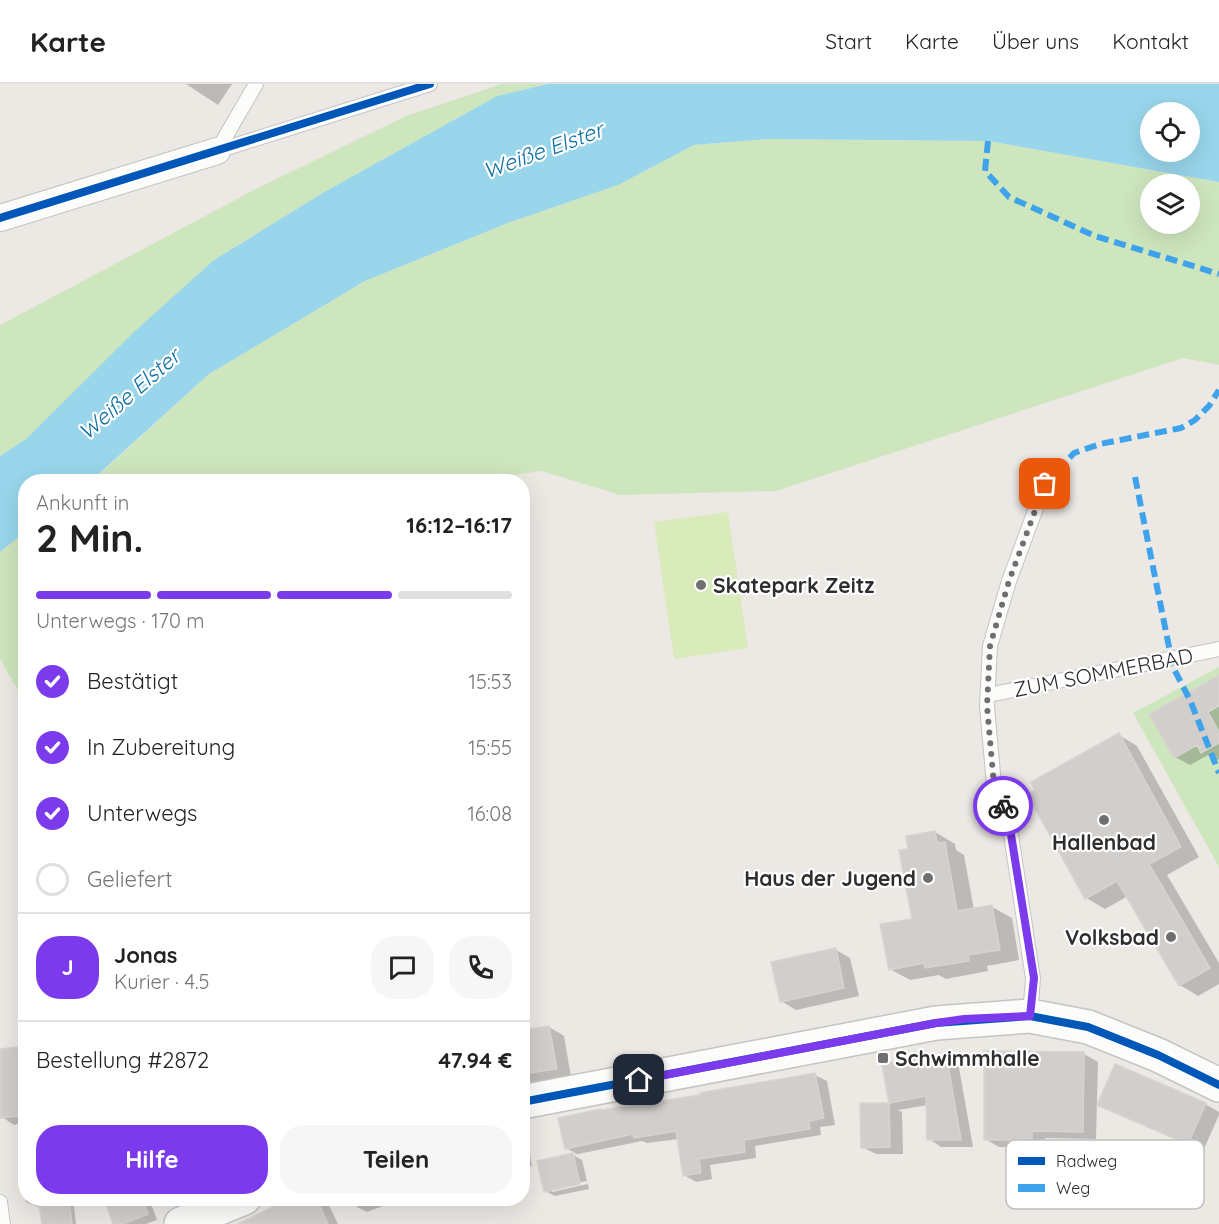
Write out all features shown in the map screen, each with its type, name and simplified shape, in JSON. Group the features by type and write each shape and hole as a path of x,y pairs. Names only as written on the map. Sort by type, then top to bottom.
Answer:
{"street":[{"path":"0,218 217,152"},
{"path":"530,1100 936,1023 964,1019 1030,1016 1088,1027 1158,1054 1219,1085"},
{"path":"181,1224 225,1206"}],"lane":[{"path":"217,152 256,84"},
{"path":"217,152 430,84"},
{"name":"ZUM SOMMERBAD","path":"1030,1016 1034,978 1009,822 994,785 987,706 990,646 1009,581 1045,484"},
{"name":"ZUM SOMMERBAD","path":"988,695 1219,649"},
{"path":"0,1202 3,1224"}],"green space":[{"path":"502,84 548,84 497,96 326,191 214,260 26,439 0,456 0,325 258,188 406,116"},
{"path":"767,139 988,141 1174,174 1140,174 1140,234 1200,234 1200,179 1219,182 1219,365 1183,358 776,491 620,495 542,471 520,474 100,474 209,374 365,281 508,223 618,185 694,145"},
{"name":"Skatepark Zeitz","path":"728,512 748,648 674,659 654,522"},
{"path":"18,538 18,691 0,659 0,552"},
{"path":"1219,667 1219,867 1133,713"}],"water":[{"name":"Weiße Elster","path":"548,84 1219,84 1219,182 1200,179 1200,174 1174,174 988,141 767,139 694,145 618,185 508,223 365,281 209,374 99,474 18,474 18,538 0,552 0,456 26,439 135,331 214,260 326,191 497,96"}],"building":[{"path":"1219,675 1219,706 1208,712 1219,732 1219,743 1201,753 1197,745 1174,758 1149,714"},
{"name":"Hallenbad","path":"1119,733 1181,847 1149,864 1210,968 1179,986 1117,881 1085,899 1027,794 1035,790 1031,782"},
{"name":"Haus der Jugend","path":"935,831 937,843 945,842 957,911 992,905 1000,950 968,955 969,961 925,968 924,963 889,970 880,924 912,919 899,850 908,849 906,836"},
{"path":"836,948 844,988 780,1002 771,962"},
{"path":"549,1026 557,1069 530,1073 530,1029"},
{"path":"18,1047 18,1116 0,1118 0,1049"},
{"path":"984,1051 1084,1052 1083,1132 1032,1131 1032,1140 984,1140"},
{"path":"946,1053 961,1140 927,1140 926,1096 889,1103 882,1064"},
{"path":"1115,1064 1206,1103 1190,1140 1179,1140 1097,1105"},
{"path":"815,1073 824,1118 809,1121 810,1129 744,1140 745,1152 699,1159 701,1173 683,1176 676,1131 634,1138 633,1134 565,1149 558,1118 601,1109 700,1095 700,1093"},
{"path":"860,1103 889,1103 890,1147 861,1148"},
{"path":"573,1153 580,1184 544,1192 537,1161"},
{"path":"39,1206 70,1206 72,1224 42,1224"},
{"path":"107,1206 145,1206 148,1214 123,1224 113,1224"},
{"path":"275,1206 320,1206 328,1224 238,1224"}],"marked path":[{"path":"988,141 985,171 1009,197 1095,236 1219,274"},
{"path":"1045,484 1074,453 1100,444 1181,428 1195,420 1209,406 1219,390"},
{"path":"1135,477 1173,667 1190,700 1219,773"}],"cycle path":[{"path":"0,218 430,84"},
{"path":"530,1100 936,1023 1030,1016 1088,1027 1158,1055 1219,1085"}],"way so far":[{"path":"1003,806 994,785 987,706 990,646 1009,581 1045,484"}],"place":[{"name":"Skatepark Zeitz","path":"701,585"},
{"name":"Hallenbad","path":"1104,820"},
{"name":"Haus der Jugend","path":"928,878"},
{"name":"Volksbad","path":"1171,937"},
{"name":"Schwimmhalle","path":"883,1058"}],"route":[{"path":"639,1080 936,1023 964,1019 1030,1016 1034,978 1009,822 1003,806"}]}
